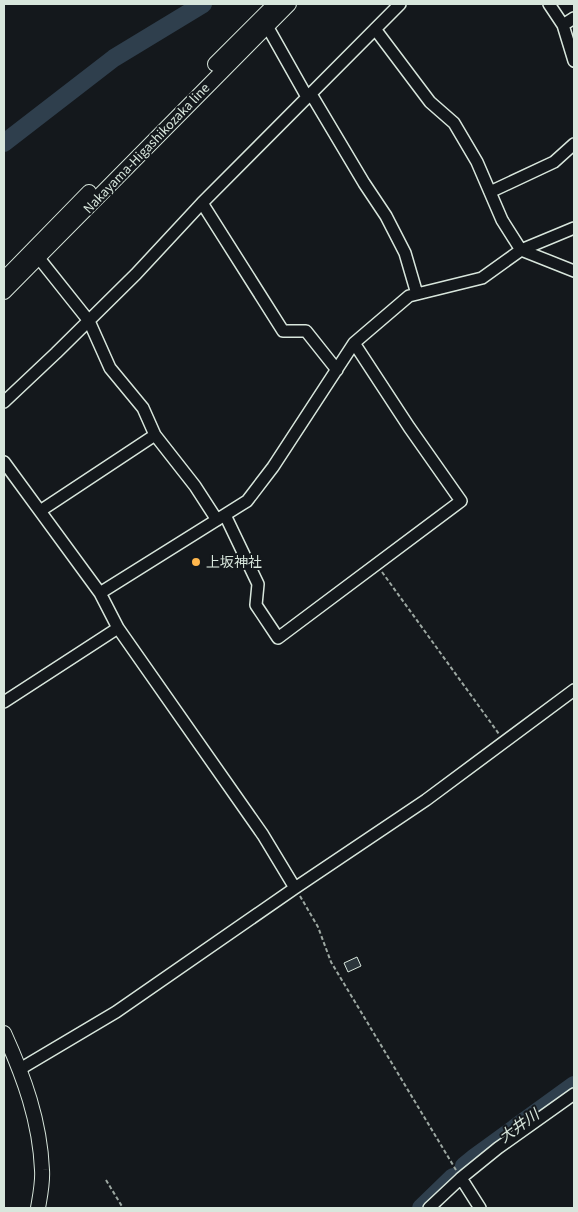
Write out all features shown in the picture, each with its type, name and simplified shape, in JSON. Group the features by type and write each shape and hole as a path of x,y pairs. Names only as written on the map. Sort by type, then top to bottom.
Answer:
{"main road":[{"name":"Nakayama-Higashikozaka line","path":"4,292 36,253 275,4"},
{"name":"Nakayama-Higashikozaka line","path":"4,279 36,253 289,4"},
{"path":"4,1033 20,1069 36,1117 42,1171 38,1208"}],"street":[{"path":"4,402 136,274 202,204 375,29 387,9 400,4"},
{"path":"548,4 563,25 574,61"},
{"path":"563,25 574,18"},
{"path":"267,26 309,96 386,216 405,253 417,294"},
{"path":"375,29 430,102 454,123 477,162 502,220 521,250 574,271"},
{"path":"490,192 554,162 574,144"},
{"path":"202,204 283,331 306,331 337,370"},
{"path":"100,593 247,501 273,467 354,343 409,296 482,278 521,250 574,228"},
{"path":"36,253 89,321 110,368 143,408 155,435 221,517 258,584 256,605 278,638 461,501 409,427 354,343"},
{"path":"40,511 155,435"},
{"path":"4,462 100,593 118,628 263,835 296,888"},
{"path":"4,702 118,628"},
{"path":"20,1069 116,1012 426,800 574,690"},
{"path":"429,1208 461,1178 498,1148 574,1094"},
{"path":"461,1178 480,1208"}],"path":[{"path":"376,564 505,742"},
{"path":"296,888 318,927 331,962 461,1178"},
{"path":"106,1180 123,1208"}],"building":[{"path":"357,957 361,966 348,972 344,963"}],"waterway":[{"path":"4,143 114,58 203,4"},
{"name":"大井川","path":"464,1166 574,1085"},
{"name":"大井川","path":"421,1208 453,1177"}],"place":[{"name":"上坂神社","path":"196,562"}]}
